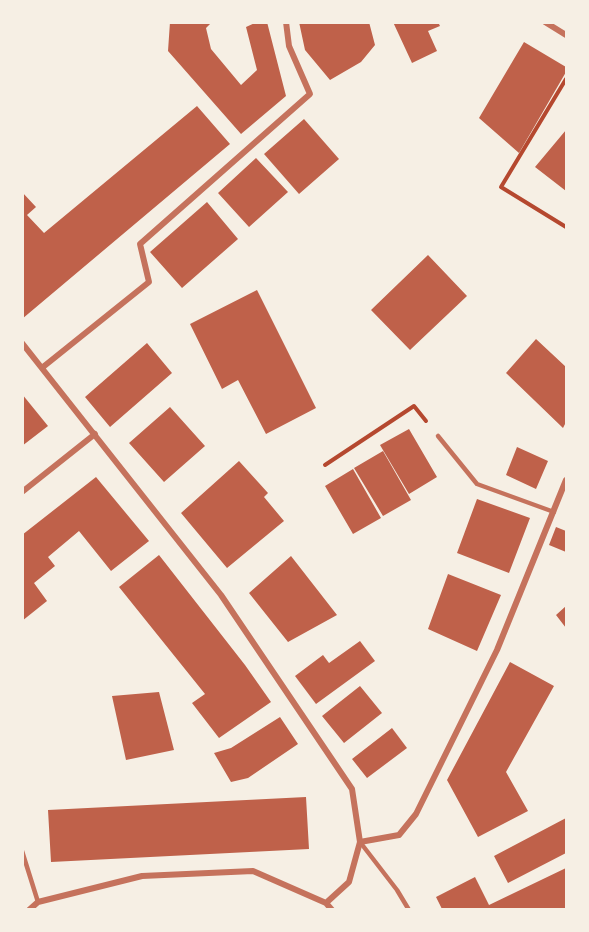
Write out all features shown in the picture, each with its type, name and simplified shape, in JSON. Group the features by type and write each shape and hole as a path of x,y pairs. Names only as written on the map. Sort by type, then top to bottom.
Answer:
{"street":[{"path":"43,368 149,282 141,244 310,94 289,46 286,22"},
{"path":"545,22 567,35"},
{"path":"22,343 222,595 352,789 360,842 349,882 326,903"},
{"path":"22,492 95,434"},
{"path":"360,842 399,835 416,814 497,650 567,480"},
{"path":"29,909 38,902 142,876 253,871 326,903 332,909"}],"lane":[{"path":"438,436 477,484 554,512"},
{"path":"360,842 398,890 409,909"},
{"path":"22,851 38,902"}],"path":[{"path":"567,78 501,188 567,227"},
{"path":"325,465 414,406 438,436"}],"building":[{"path":"170,22 212,22 206,28 211,49 241,85 257,70 246,27 257,22 267,22 286,96 241,134 168,51"},
{"path":"299,22 369,22 375,45 361,62 330,80 305,50"},
{"path":"393,22 438,22 440,26 428,31 437,51 412,63"},
{"path":"524,42 566,67 566,72 519,153 479,118"},
{"path":"197,106 230,144 22,319 22,192 36,207 27,215 44,233"},
{"path":"304,119 339,159 299,194 264,154"},
{"path":"566,130 566,191 535,167"},
{"path":"256,158 288,192 249,227 218,193"},
{"path":"207,202 238,239 182,288 150,252"},
{"path":"428,255 467,296 410,350 371,310"},
{"path":"257,290 316,408 266,434 238,380 222,389 190,324"},
{"path":"536,339 566,367 566,422 563,428 506,373"},
{"path":"147,343 172,373 110,427 85,397"},
{"path":"22,394 48,426 22,446"},
{"path":"170,407 205,446 164,482 129,443"},
{"path":"409,429 437,477 409,494 380,445"},
{"path":"517,447 548,461 536,489 506,475"},
{"path":"383,451 411,500 383,516 354,468"},
{"path":"239,461 268,493 264,497 284,521 227,568 181,513"},
{"path":"353,469 381,518 353,534 325,486"},
{"path":"96,477 149,541 111,571 79,531 48,557 55,566 34,583 47,601 22,621 22,535"},
{"path":"477,499 530,518 509,573 457,553"},
{"path":"556,527 566,531 566,552 549,545"},
{"path":"159,555 271,702 219,738 192,703 205,694 119,587"},
{"path":"291,556 337,615 288,642 249,593"},
{"path":"448,574 501,595 477,651 428,629"},
{"path":"566,606 566,628 556,615"},
{"path":"360,641 375,661 316,704 295,676 323,655 329,663"},
{"path":"510,662 554,686 506,772 528,811 478,837 447,780"},
{"path":"360,686 382,713 344,743 322,716"},
{"path":"159,692 174,750 126,760 112,696"},
{"path":"280,717 298,744 248,778 231,782 214,753 231,748"},
{"path":"392,728 407,748 367,778 352,759"},
{"path":"306,797 309,849 51,862 48,810"},
{"path":"566,818 566,853 508,883 494,856"},
{"path":"566,868 566,909 442,909 436,897 475,877 489,905"}]}
